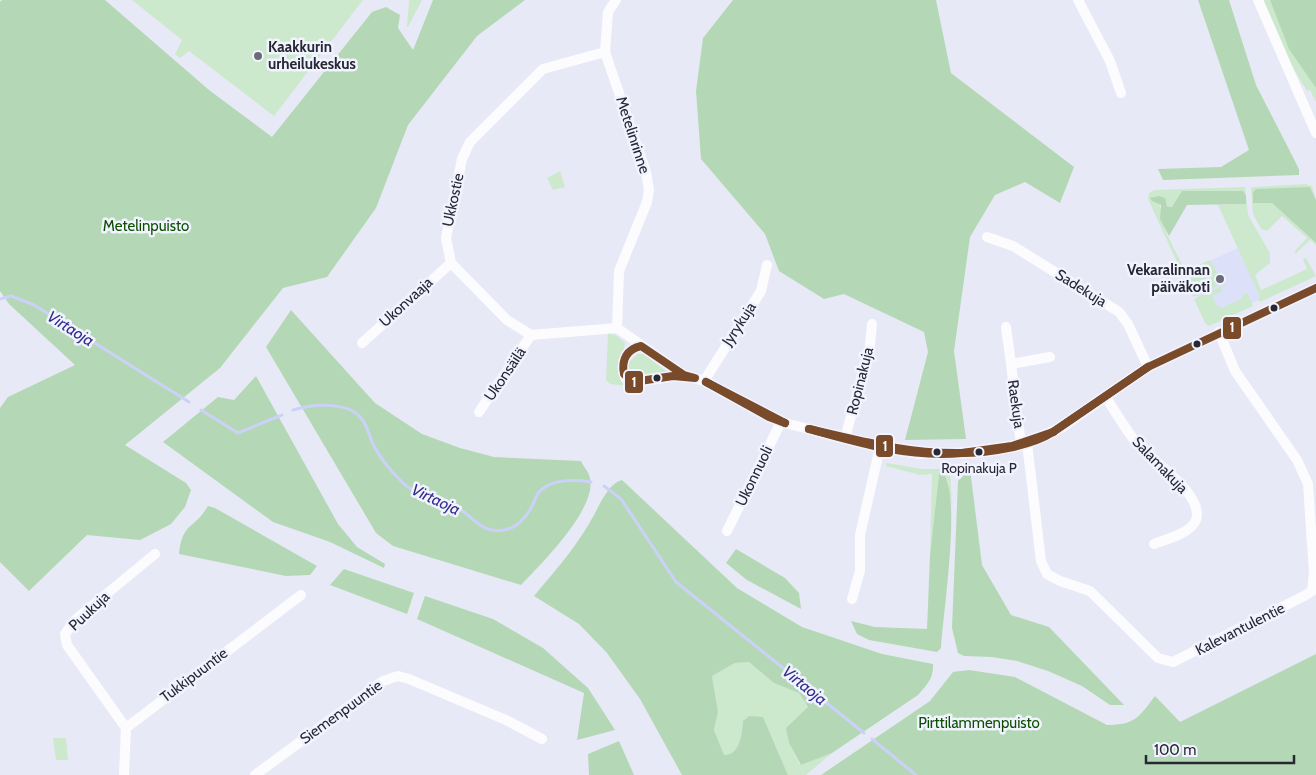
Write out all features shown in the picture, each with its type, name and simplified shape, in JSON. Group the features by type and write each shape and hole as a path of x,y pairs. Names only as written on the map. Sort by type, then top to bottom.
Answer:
{"street":[{"name":"Metelinrinne","path":"616,0 608,12 605,52 646,172 649,190 647,202 625,251 619,271 617,328"},
{"path":"1078,0 1110,61 1121,93"},
{"path":"1258,0 1316,133"},
{"name":"Ukkostie","path":"451,263 446,238 462,159 470,142 543,69 605,52"},
{"name":"Sadekuja","path":"987,237 1013,246 1119,312 1128,324 1148,367"},
{"path":"451,263 507,320 531,335 617,328 684,375 704,381 781,422 880,447 932,455 968,452 1024,443 1063,427 1148,367 1316,288"},
{"name":"Ukonvaaja","path":"362,342 451,263"},
{"name":"Jyrykuja","path":"704,381 761,291 767,265"},
{"name":"Ropinakuja","path":"845,438 870,346 872,324"},
{"name":"Raekuja","path":"1006,327 1024,443"},
{"name":"Kalevantulentie","path":"1024,443 1042,561 1048,574 1060,581 1090,591 1158,658 1173,662 1304,596 1312,590 1314,573 1308,484 1297,460 1235,372 1219,332"},
{"name":"Ukonsäilä","path":"479,412 531,335"},
{"path":"641,346 634,348 624,359 622,369 626,378 637,382 684,375"},
{"name":"Raekuja","path":"1011,364 1050,357"},
{"name":"Salamakuja","path":"1105,396 1135,442 1189,494 1197,510 1196,520 1190,528 1154,544"},
{"name":"Ukonnuoli","path":"727,531 781,422"},
{"path":"852,599 860,571 860,535 880,447"},
{"name":"Puukuja","path":"126,728 67,645 65,634 76,619 155,554"},
{"name":"Tukkipuuntie","path":"126,728 301,595"},
{"name":"Siemenpuuntie","path":"255,775 383,681 393,677 409,679 506,720 542,739"},
{"path":"124,775 126,728"}],"shaded area":[{"name":"Vekaralinnan päiväkoti","path":"1238,248 1261,299 1209,323 1185,272"}],"green space":[{"name":"Metelinpuisto","path":"2,0 105,0 209,90 272,137 372,12 386,7 400,15 398,28 413,50 433,0 525,0 477,36 408,125 376,208 327,277 283,288 220,368 125,445 186,483 191,490 185,507 171,524 140,540 87,535 29,591 0,562 0,408 8,397 75,365 9,304 0,291 0,2"},
{"name":"Kaakkurin urheilukeskus","path":"132,0 363,0 274,116 189,51 180,58 175,54 182,40"},
{"path":"409,0 422,0 407,27"},
{"path":"733,0 936,0 951,73 1074,167 1060,203 1025,182 995,195 970,237 954,351 966,439 905,440 928,352 924,332 844,294 824,299 779,271 765,234 701,159 696,91 703,38"},
{"path":"1198,0 1229,0 1256,85 1299,169 1299,175 1163,180 1158,169 1221,167 1249,150"},
{"path":"1263,0 1316,0 1316,102 1310,90 1307,91 1288,60"},
{"path":"1270,0 1316,0 1316,88 1289,49"},
{"path":"560,171 565,187 553,190 547,178"},
{"path":"1305,184 1312,186 1316,200 1310,187 1253,203 1272,203 1316,243 1316,245 1310,240 1296,253 1294,252 1307,238 1282,216 1267,231 1261,229 1253,214 1251,189 1253,187"},
{"path":"1245,187 1246,196 1172,207 1159,202 1165,230 1185,271 1210,260 1223,283 1193,297 1148,199 1149,193 1154,190"},
{"path":"1310,187 1316,200 1316,243 1272,203 1253,203 1253,192 1256,189"},
{"path":"1182,191 1243,191 1246,196 1246,204 1187,205 1169,236 1160,219 1161,205 1150,198 1159,196 1165,198 1167,206 1172,207"},
{"path":"1246,196 1248,215 1270,253 1270,263 1255,275 1261,290 1307,269 1303,259 1306,258 1316,276 1260,302 1258,298 1260,297 1218,205 1245,204"},
{"path":"1226,284 1221,288 1223,291 1214,295 1212,293 1216,306 1219,305 1221,308 1243,298 1242,295 1247,293 1253,306 1209,326 1205,323 1194,299"},
{"path":"291,310 375,403 422,434 460,448 494,457 581,461 590,478 590,491 585,505 566,535 521,585 393,546 376,533 266,347"},
{"path":"608,333 617,336 625,343 618,371 619,376 627,386 610,384 606,380"},
{"path":"638,354 644,354 667,372 634,375 627,366"},
{"path":"256,376 338,524 357,547 385,564 384,568 330,542 273,522 163,442 218,397 234,400"},
{"path":"887,463 921,469 950,469 952,508 948,481 939,474 930,555 932,474 920,475 886,466"},
{"path":"970,469 982,565 1011,615 1049,627 1124,705 1110,705 1082,686 1048,671 1017,661 992,657 964,656 958,653 952,628 958,481"},
{"path":"939,474 944,475 949,488 951,507 950,557 941,648 937,652 869,640 857,634 851,621 875,627 927,629 930,555"},
{"path":"622,480 737,588 802,627 882,654 933,664 931,677 927,684 918,695 832,753 801,765 789,743 786,728 808,707 799,693 774,683 749,662 735,663 712,676 718,712 714,730 724,755 734,752 737,748 741,737 743,721 749,716 763,717 788,775 682,775 640,699 607,653 579,624 534,596 574,547 609,489"},
{"path":"208,506 215,508 317,566 310,575 286,576 179,554 186,531"},
{"path":"736,549 785,578 799,593 801,609 747,580 726,563"},
{"path":"344,569 414,593 407,614 330,585"},
{"path":"425,596 493,619 543,648 588,688 615,730 577,740 584,693 417,619"},
{"name":"Pirttilammenpuisto","path":"1316,654 1316,775 821,775 930,701 953,672 969,670 1015,677 1107,725 1116,725 1136,718 1155,696 1180,722"},
{"path":"749,661 774,683 799,693 808,708 789,743 800,765 832,753 806,775 788,775 763,717 743,722 741,738 737,748 734,752 724,756 714,730 718,712 712,676 735,663"},
{"path":"53,738 66,738 68,760 56,760"},
{"path":"619,741 634,775 589,775 588,754"}],"waterway":[{"name":"Virtaoja","path":"0,299 11,296 34,305 189,402"},
{"name":"Virtaoja","path":"293,410 310,406 329,405 338,406 355,413 363,421 379,455 402,482 415,491 453,505 488,529 503,530 515,526 525,517 539,492 551,484 571,481 591,482"},
{"name":"Virtaoja","path":"201,410 238,433 282,415"},
{"name":"Virtaoja","path":"604,486 621,499 676,582 864,733"},
{"name":"Virtaoja","path":"872,739 916,775"}],"transit line":[{"name":"1","path":"1148,367 1316,288"},
{"name":"1","path":"641,346 684,375 695,378 673,376 633,382 624,374 623,364 629,352 641,346"},
{"name":"1","path":"1053,432 1148,367"},
{"name":"1","path":"1053,432 1148,367"},
{"name":"1","path":"706,382 785,423"},
{"name":"1","path":"706,382 769,417 785,423"},
{"name":"1","path":"809,429 904,449 962,453"},
{"name":"1","path":"809,429 866,444 904,451 943,454 962,453"},
{"name":"1","path":"962,453 1012,446 1053,432"},
{"name":"1","path":"962,453 1009,448 1034,441 1053,432"}],"place":[{"name":"Kaakkurin urheilukeskus","path":"258,56"},
{"name":"Vekaralinnan päiväkoti","path":"1220,279"},
{"name":"Ropinakuja P","path":"979,452"}]}
